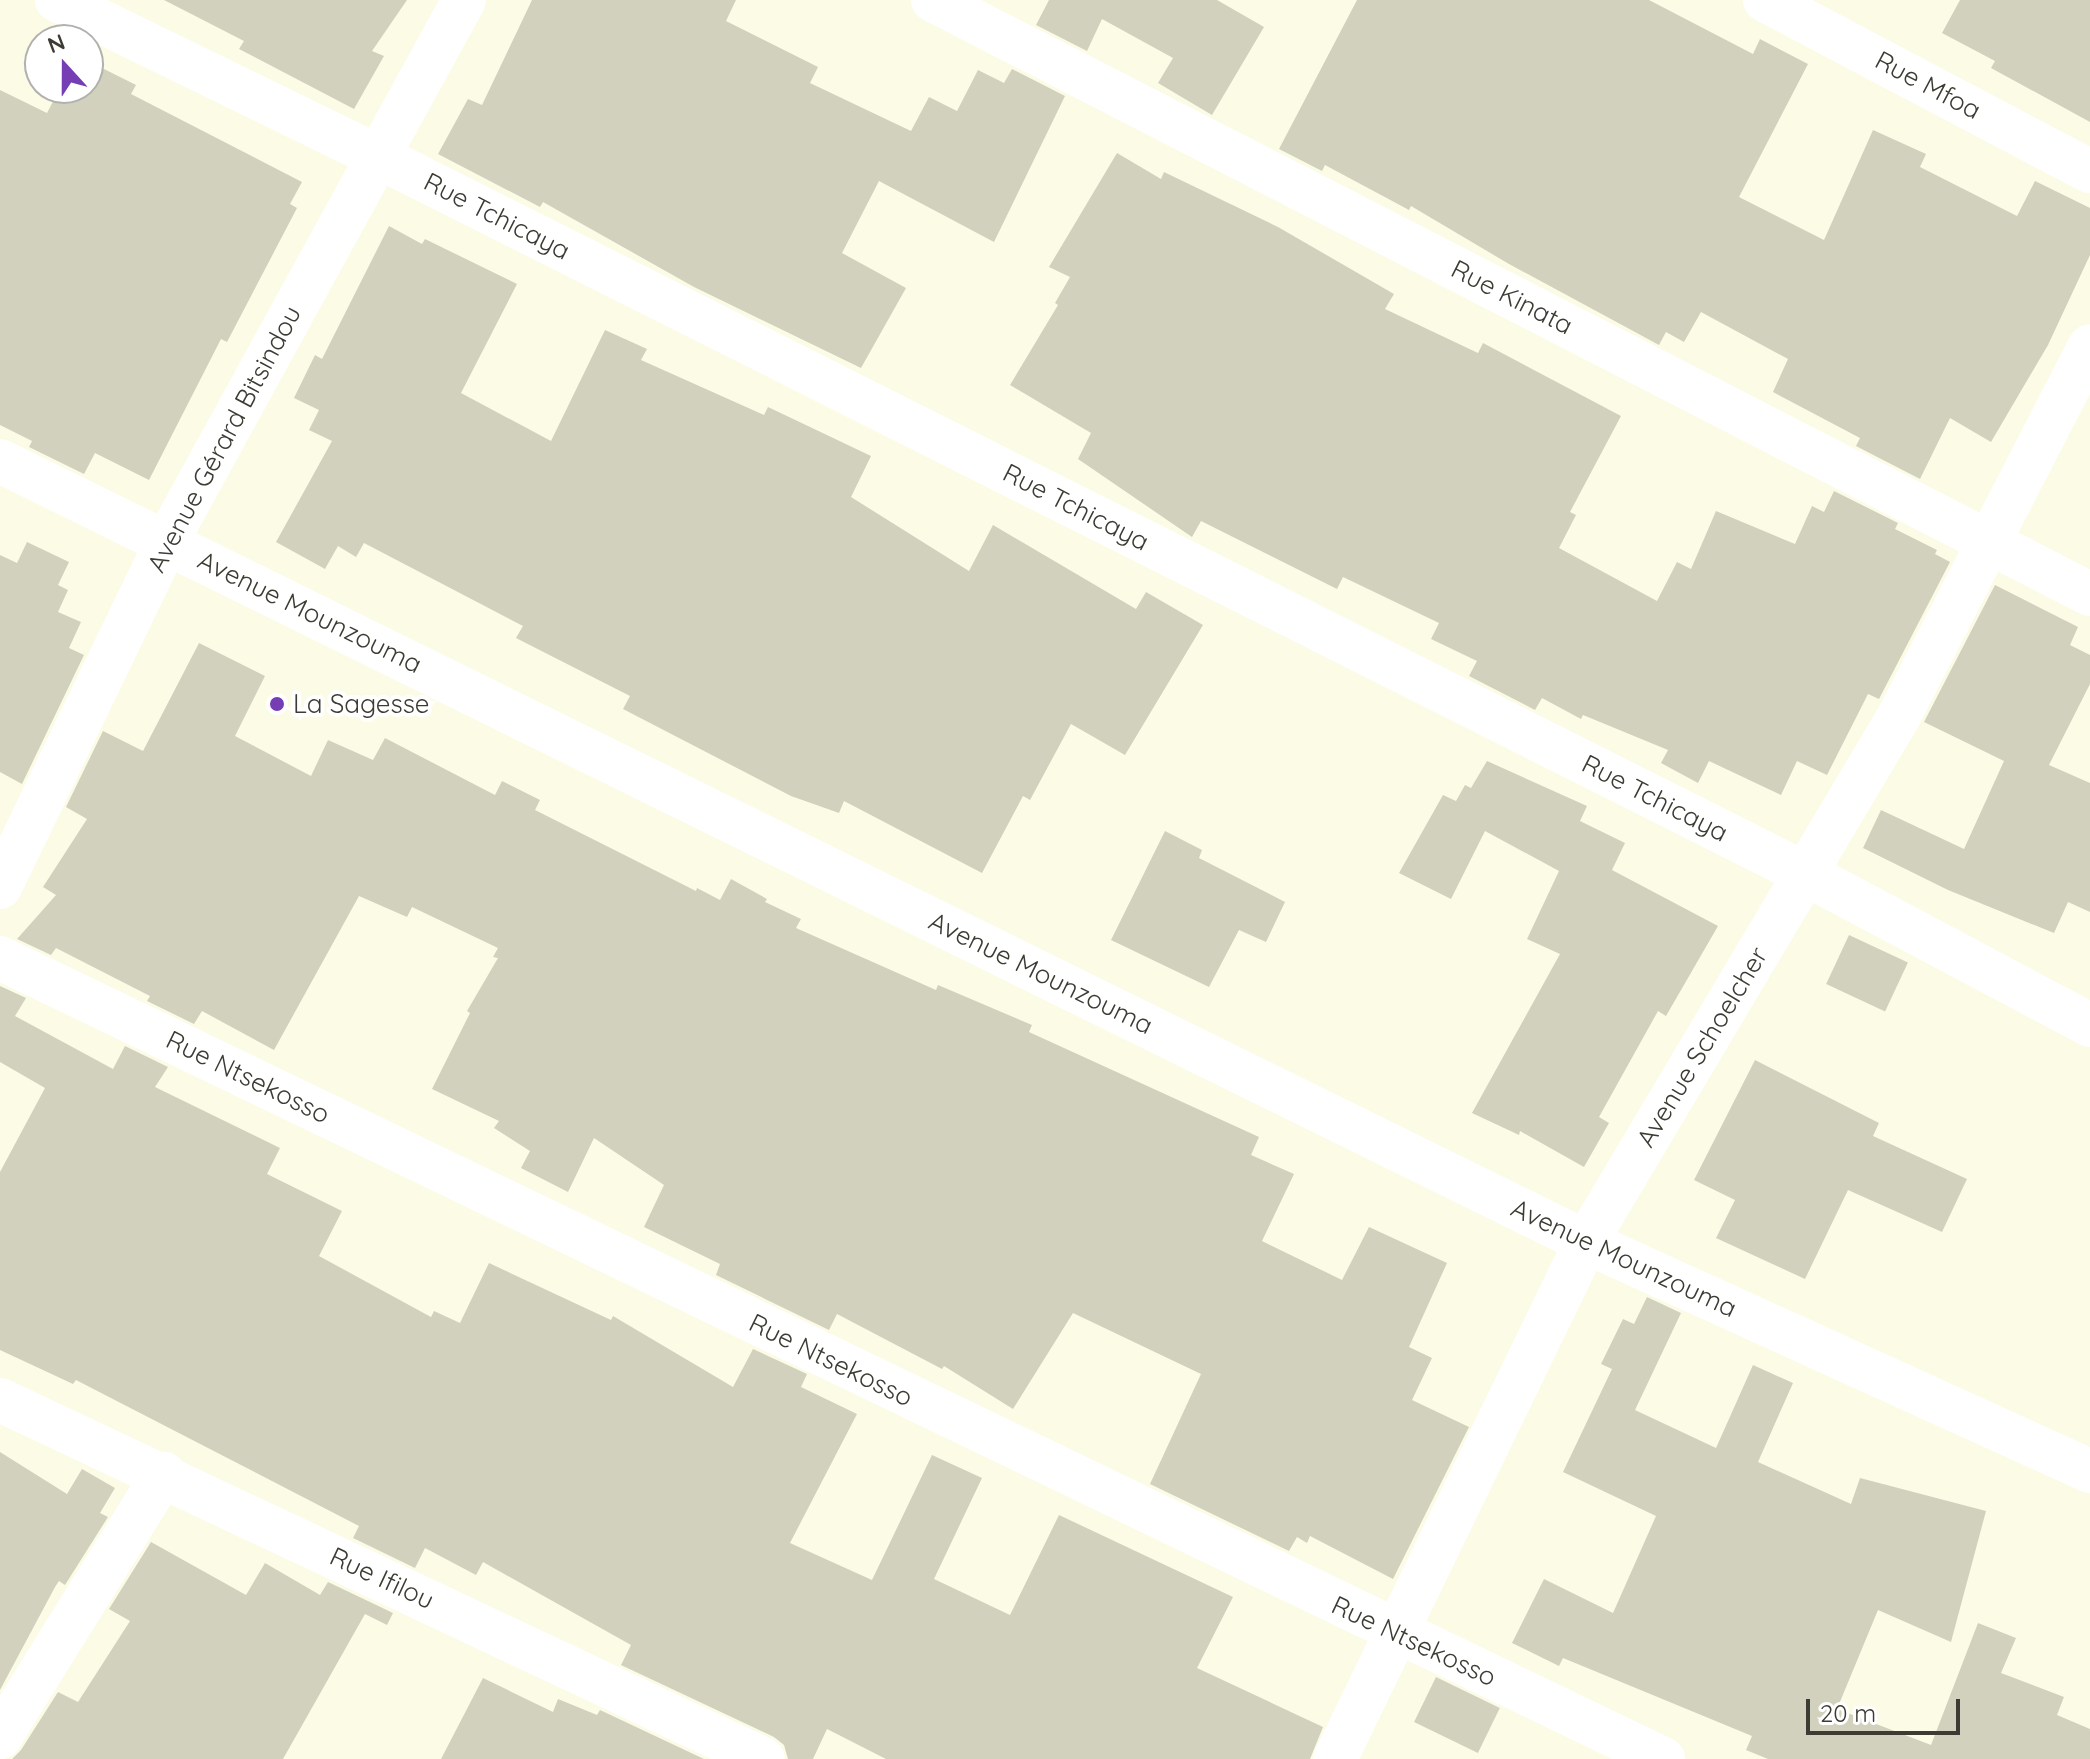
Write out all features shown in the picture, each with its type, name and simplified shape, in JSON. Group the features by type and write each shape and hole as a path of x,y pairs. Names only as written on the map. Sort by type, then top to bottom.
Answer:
{"street":[{"name":"Rue Tchicaya","path":"57,0 379,157 1806,874 2090,1025"},
{"name":"Avenue Gérard Bitsindou","path":"0,887 167,541 464,0"},
{"name":"Rue Kinata","path":"933,0 2090,594"},
{"name":"Rue Mfoa","path":"1765,0 2090,171"},
{"name":"Avenue Schoelcher","path":"1335,1759 1586,1242 1899,716 2090,346"},
{"name":"Avenue Mounzouma","path":"0,461 1586,1242 2090,1471"},
{"name":"Rue Ntsekosso","path":"0,958 1395,1633 1663,1759"},
{"name":"Rue Ifilou","path":"0,1400 164,1474 763,1759"},
{"path":"0,1737 164,1474"}],"building":[{"path":"164,0 407,0 372,51 384,56 354,109 239,49 244,41"},
{"path":"532,0 736,0 726,21 818,67 810,83 911,131 929,97 957,111 978,70 1004,83 1012,69 1065,96 994,242 879,181 842,253 906,288 861,368 694,287 543,202 540,207 438,154 468,99 482,105"},
{"path":"1049,0 1217,0 1264,27 1212,115 1158,83 1173,58 1102,19 1087,51 1036,25"},
{"path":"1357,0 1649,0 1753,54 1760,39 1808,64 1739,197 1824,240 1873,130 1926,154 1920,167 2017,216 2035,181 2090,208 2090,255 2048,345 1991,442 1950,418 1920,479 1856,446 1860,438 1773,392 1788,359 1701,312 1684,342 1666,332 1659,345 1509,264 1411,206 1409,210 1325,165 1322,171 1279,149"},
{"path":"1960,0 2090,0 2090,122 1991,68 1995,61 1942,33"},
{"path":"104,69 136,85 131,94 302,182 290,204 297,208 227,342 221,339 149,480 95,453 84,474 29,447 32,441 0,425 0,90 47,113 52,104 104,104"},
{"path":"1117,153 1161,179 1164,172 1278,227 1394,294 1385,309 1478,353 1483,343 1621,416 1570,512 1576,515 1559,548 1657,601 1677,562 1691,569 1716,511 1795,544 1812,506 1824,512 1834,491 1898,523 1895,529 1937,550 1935,554 1950,562 1879,699 1868,694 1827,775 1797,761 1781,795 1709,761 1698,783 1661,763 1668,750 1583,715 1581,719 1542,698 1535,710 1469,676 1477,661 1431,639 1439,623 1343,577 1337,589 1201,521 1192,537 1078,459 1091,433 1010,385 1058,305 1055,303 1070,277 1049,267"},
{"path":"389,226 422,244 425,239 517,284 461,393 551,441 605,330 647,349 641,360 764,415 768,407 871,456 851,497 969,571 993,525 1136,609 1146,592 1203,625 1125,755 1071,724 1030,800 1023,796 982,873 844,801 839,813 791,796 623,709 630,696 516,638 523,626 364,543 356,557 338,546 325,569 276,542 332,441 309,430 319,410 294,398 315,355 322,359"},
{"path":"27,542 69,562 58,585 68,590 58,612 81,622 69,648 84,655 22,784 0,772 0,555 17,563"},
{"path":"1995,585 2078,627 2070,645 2090,655 2090,684 2049,765 2090,783 2090,912 2068,902 2054,933 1948,890 1863,848 1881,810 1964,849 2004,761 1924,722"},
{"path":"199,643 265,676 235,736 311,776 328,740 373,760 385,738 495,795 502,781 540,800 535,810 696,891 697,888 720,900 731,879 767,899 765,902 801,919 796,928 936,990 938,985 1032,1025 1029,1032 1259,1137 1251,1155 1294,1174 1262,1241 1342,1280 1369,1227 1447,1263 1409,1347 1432,1358 1412,1400 1469,1427 1393,1579 1310,1536 1307,1543 1297,1537 1289,1551 1150,1484 1201,1374 1073,1313 1013,1409 944,1366 942,1369 837,1314 829,1330 716,1275 720,1264 644,1227 664,1185 594,1138 568,1192 521,1168 530,1151 494,1128 499,1121 432,1089 470,1013 467,1011 498,958 493,957 498,948 412,907 407,917 359,896 274,1050 202,1011 194,1024 147,1001 150,996 56,948 51,955 17,939 56,895 43,887 87,819 66,807 103,731 143,751"},
{"path":"1487,761 1587,806 1580,821 1625,843 1612,870 1718,926 1666,1016 1658,1011 1599,1117 1609,1123 1584,1167 1520,1131 1519,1135 1472,1113 1560,954 1527,939 1559,871 1485,831 1451,899 1399,873 1443,795 1456,801 1465,785 1471,788"},
{"path":"1165,831 1202,850 1199,858 1285,902 1266,942 1239,930 1209,987 1111,940"},
{"path":"1849,935 1908,962 1885,1011 1826,984"},
{"path":"0,986 26,998 15,1016 113,1069 125,1046 168,1067 155,1087 280,1148 267,1174 342,1211 319,1256 431,1317 434,1311 460,1323 489,1263 611,1320 613,1316 733,1387 753,1349 807,1374 801,1387 857,1414 790,1543 872,1580 932,1455 982,1478 934,1579 1010,1615 1059,1515 1233,1597 1197,1668 1323,1727 1310,1759 886,1759 827,1729 813,1759 788,1759 784,1745 774,1737 621,1665 631,1645 483,1562 476,1575 425,1548 415,1568 353,1538 359,1526 76,1380 73,1384 0,1350 0,1172 45,1088 0,1062"},
{"path":"1755,1060 1879,1123 1873,1136 1967,1179 1942,1232 1848,1190 1805,1279 1716,1238 1735,1200 1694,1180"},
{"path":"1647,1297 1681,1313 1635,1410 1716,1448 1753,1365 1793,1383 1758,1462 1851,1504 1860,1478 1986,1511 1951,1642 1878,1610 1837,1709 1931,1745 1978,1623 2016,1638 2001,1673 2064,1697 2057,1715 2090,1729 2090,1759 1768,1759 1746,1750 1752,1736 1563,1658 1559,1666 1512,1643 1544,1579 1613,1613 1656,1516 1563,1472 1612,1369 1601,1364 1623,1319 1634,1324"},
{"path":"0,1452 67,1494 82,1469 115,1488 100,1513 108,1517 65,1585 59,1581 55,1587 0,1690"},
{"path":"151,1542 246,1595 265,1563 320,1595 328,1582 393,1613 387,1625 365,1614 283,1759 12,1759 58,1692 78,1702 130,1621 109,1609"},
{"path":"1436,1677 1500,1708 1478,1753 1414,1722"},
{"path":"483,1678 553,1712 558,1699 597,1715 600,1710 704,1759 441,1759"}],"place":[{"name":"La Sagesse","path":"277,704"}]}
